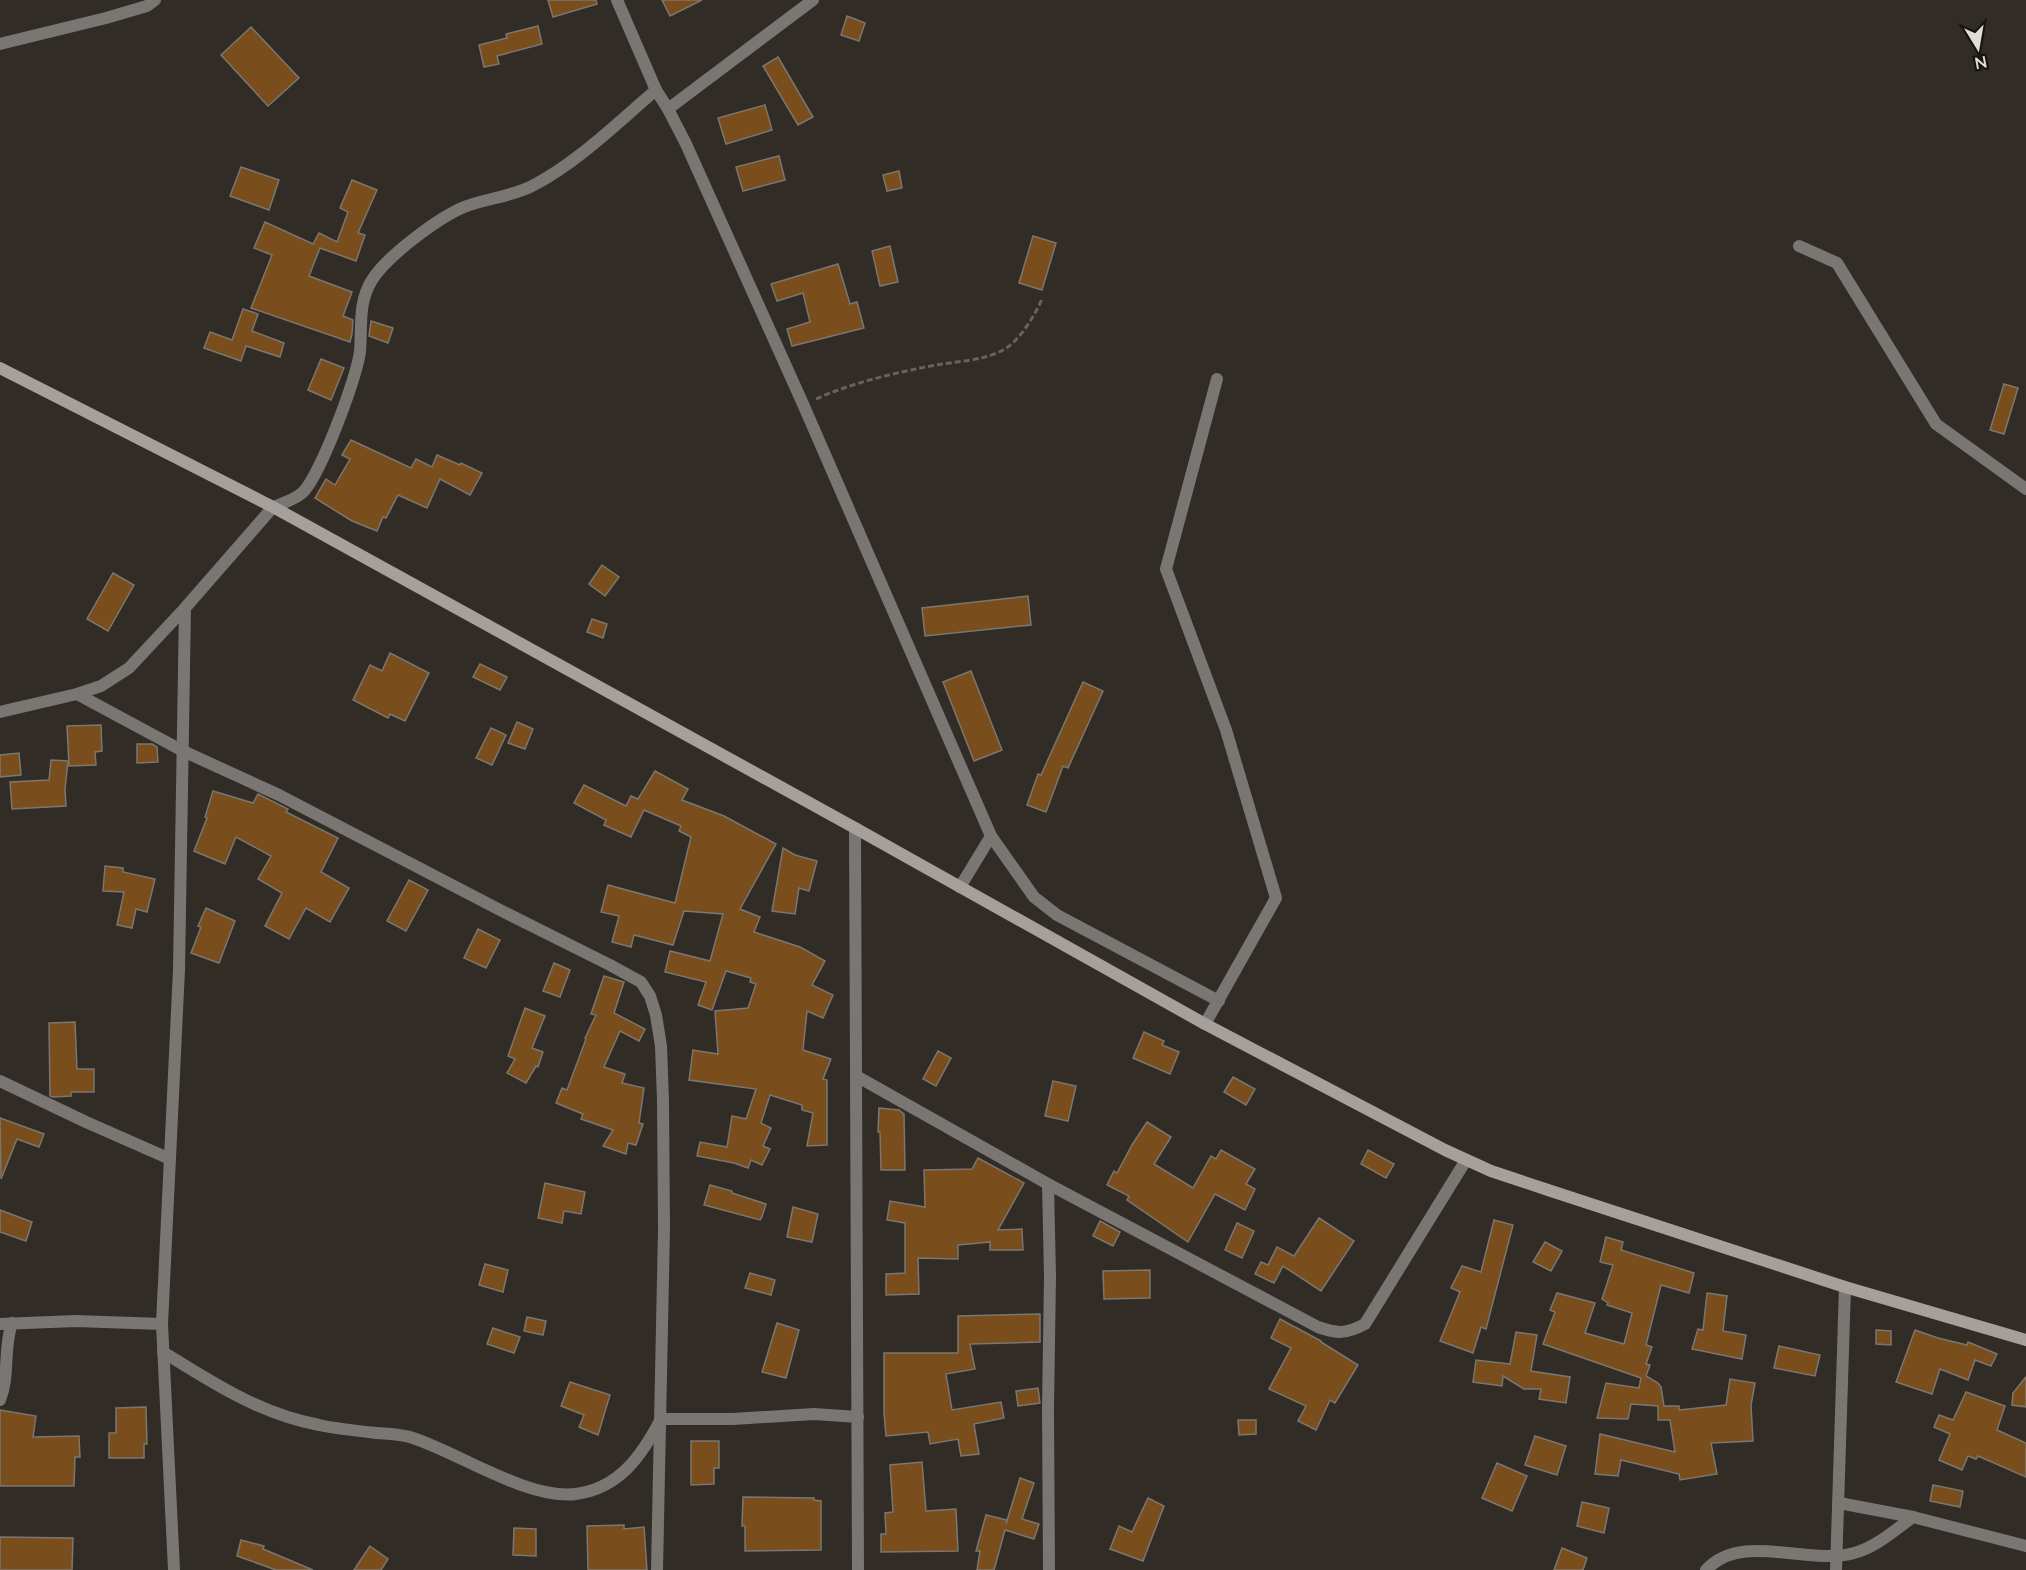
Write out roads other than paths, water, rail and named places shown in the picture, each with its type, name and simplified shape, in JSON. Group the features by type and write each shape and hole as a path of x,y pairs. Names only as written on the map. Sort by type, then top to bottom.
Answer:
{"street":[{"path":"0,44 147,6 154,0"},
{"path":"617,0 656,90 668,109 803,404 991,836 1034,897 1057,915 1219,1001"},
{"path":"668,109 813,0"},
{"path":"0,712 101,686 129,668 273,507 303,493 311,482 331,439 355,377 360,352 363,299 371,281 386,262 442,219 462,208 488,199 511,195 533,186 556,171 656,90"},
{"path":"1799,246 1837,263 1936,424 2026,489"},
{"path":"0,368 273,507 1205,1024 1466,1160 1491,1171 1845,1287 2026,1340"},
{"path":"1205,1024 1276,898 1226,730 1166,569 1217,379"},
{"path":"174,1570 162,1324 179,970 185,608"},
{"path":"77,694 183,751 279,795 641,982 650,996 656,1015 661,1046 664,1229 657,1570"},
{"path":"855,828 858,1077 858,1570"},
{"path":"960,887 991,836"},
{"path":"858,1077 1048,1184 1318,1327 1334,1333 1350,1332 1365,1324 1466,1160"},
{"path":"0,1081 170,1159"},
{"path":"1048,1184 1049,1570"},
{"path":"1836,1570 1845,1287"},
{"path":"0,1400 7,1375 6,1324 76,1321 162,1324"},
{"path":"163,1352 219,1388 284,1417 319,1425 411,1437 520,1484 558,1494 576,1494 594,1490 612,1482 630,1467 647,1445 661,1419"},
{"path":"661,1419 733,1419 814,1414 858,1417"},
{"path":"1839,1503 1913,1517 2026,1546"},
{"path":"1706,1570 1713,1562 1733,1553 1760,1551 1837,1557 1855,1553 1869,1547 1913,1517"}]}
